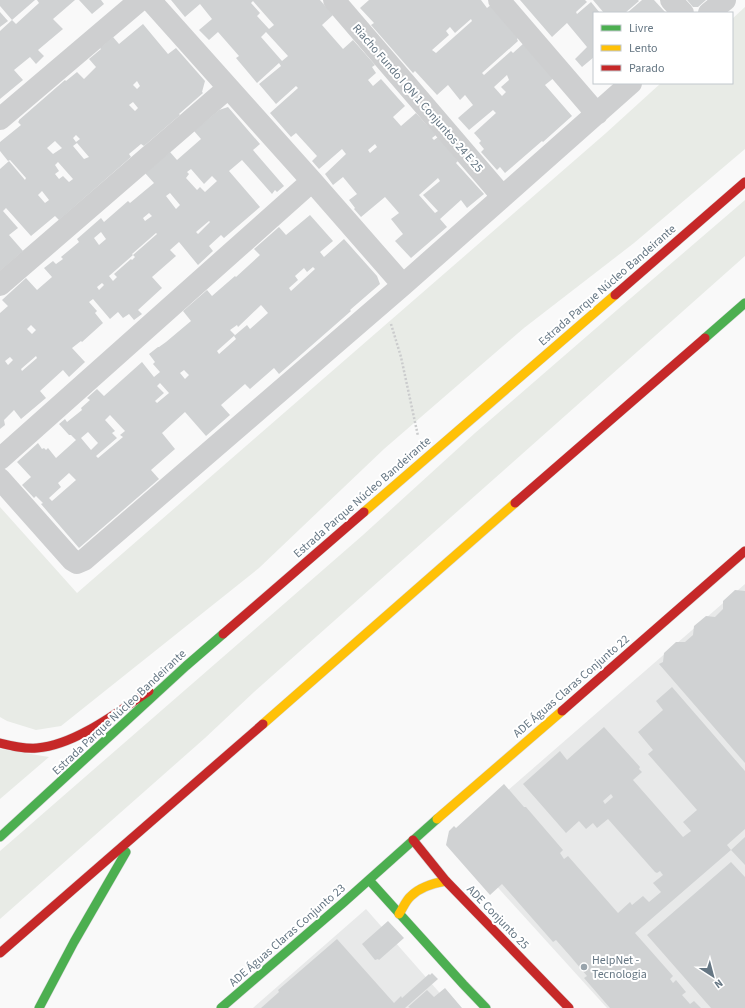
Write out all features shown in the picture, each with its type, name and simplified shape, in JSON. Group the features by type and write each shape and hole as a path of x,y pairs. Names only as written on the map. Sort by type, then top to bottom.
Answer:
{"main road":[{"name":"Estrada Parque Núcleo Bandeirante","path":"0,837 186,666 745,182"},
{"path":"0,953 745,303"},
{"name":"ADE Águas Claras Conjunto 22","path":"369,880 745,551"},
{"path":"0,743 21,748 41,748 64,742 105,721 186,666"},
{"path":"39,1008 74,942 133,838"},
{"name":"ADE Conjunto 25","path":"413,840 446,881 569,1008"},
{"path":"369,880 486,1008"},
{"name":"ADE Águas Claras Conjunto 23","path":"221,1008 369,880"},
{"path":"399,914 411,896 418,891 434,883 446,881"}],"street":[{"path":"0,119 140,0"},
{"path":"150,0 312,181 402,285"},
{"name":"Riacho Fundo I QN 1 Conjuntos 24 E 25","path":"334,0 502,196"},
{"path":"499,0 597,114"},
{"path":"672,0 682,12"},
{"path":"710,12 725,0"},
{"path":"0,479 72,560 76,562 84,560 384,301 630,84"},
{"path":"0,285 228,88"},
{"path":"0,459 312,181"}],"path":[{"path":"384,301 401,357 423,460"}],"shaded area":[{"path":"745,7 745,149 634,243 524,328 384,449 259,568 61,726 36,730 7,721 0,717 0,507 77,593 606,133 660,84 733,84 733,18"},
{"path":"745,200 745,256 0,919 0,851 363,535 475,433"},
{"path":"745,584 745,1008 607,1008 453,838"},
{"path":"0,749 49,757 0,799"},
{"path":"366,909 453,1008 253,1008"}],"building":[{"path":"0,0 35,0 12,20 0,6"},
{"path":"37,0 75,0 53,19 63,29 38,50 44,56 36,64 30,57 14,70 23,80 0,99 0,31 12,20 16,24 39,3"},
{"path":"79,0 101,0 104,4 92,14"},
{"path":"171,0 320,0 333,15 322,25 343,49 353,40 375,65 372,67 376,73 368,80 373,86 381,79 405,106 393,117 401,126 416,113 436,135 432,138 434,140 438,137 458,161 456,163 484,194 467,208 461,200 440,219 447,227 411,258 395,241 403,234 391,219 399,213 385,197 361,217 349,200 357,194 343,177 333,185 325,174 346,154 342,149 319,169 312,161 317,156 296,133 291,137 270,113 298,88 296,86 276,104 259,84 281,66 279,63 257,83 236,58 239,56 218,32 209,40 199,30 212,19 200,4 185,17","holes":["253,1 274,25 269,29 257,16 260,13 251,3","266,32 288,56 282,61 261,37","375,144 377,147 370,153 368,150","438,178 440,181 423,195 438,211 435,213 419,195"]},
{"path":"369,0 481,0 487,8 492,4 519,37 517,39 518,41 482,73 484,75 511,51 513,53 524,43 555,77 545,85 572,116 505,173 500,167 497,170 481,152 484,149 479,143 481,141 474,133 496,113 493,110 469,130 458,118 473,105 465,95 460,100 448,85 437,95 415,71 413,73 371,25 374,23 360,8","holes":["471,19 472,21 436,53 432,50 449,35 446,31 450,27 455,33","507,75 509,80 501,87 506,92 502,96 494,87"]},
{"path":"520,0 585,0 587,2 576,12 577,14 591,2 599,12 593,12 593,58 582,67 575,59 587,47 567,23 552,37"},
{"path":"593,0 639,1 626,12 603,12"},
{"path":"642,0 654,0 665,12 628,12"},
{"path":"687,0 706,0 698,7 693,7"},
{"path":"0,12 8,21 0,27"},
{"path":"143,24 168,54 176,48 205,81 203,93 144,146 141,144 129,154 131,157 59,220 55,216 31,236 6,208 3,211 18,228 9,235 23,251 0,271 0,169 9,161 25,180 26,178 0,151 0,142 21,125 18,122 19,120 65,80 66,81 77,72 84,79 96,67 89,59 113,37 119,44","holes":["137,81 140,86 137,89 133,85","133,102 138,108 135,111 129,105","76,135 80,139 76,142 73,138","55,141 62,148 53,154 47,148","77,143 89,157 84,159 73,146","58,162 73,179 69,182 63,176 59,179 55,174 59,171 55,165","42,191 49,200 45,203 38,195"]},
{"path":"228,107 260,144 253,150 284,186 277,192 275,190 272,194 242,160 229,171 260,207 224,238 221,235 209,246 213,251 198,265 179,242 170,250 176,256 152,277 162,288 138,310 142,314 134,320 129,314 123,318 118,312 110,319 93,299 89,302 97,311 95,313 103,323 82,342 81,341 72,348 85,362 69,377 63,370 40,391 46,398 21,419 14,410 4,420 5,425 0,429 0,313 8,306 2,300 26,278 37,290 52,277 44,268 53,261 56,264 63,259 61,257 79,242 77,239 101,218 104,222 128,201 130,203 154,183 145,173 170,152 177,160 201,139 194,131 219,110","holes":["191,169 204,184 212,176 217,181 205,192 200,187 197,190 186,178 189,174 187,172","170,193 180,205 176,209 166,196","149,213 152,216 145,221 143,218","209,221 210,222 198,234 196,232","101,232 106,239 99,245 94,238","156,233 157,234 133,255 132,254","133,255 135,257 114,274 117,277 113,281 109,276","102,283 104,285 99,290 97,287","31,325 36,330 32,334 27,329","36,356 37,358 22,371 21,369","10,357 13,360 8,365 5,361"]},
{"path":"310,215 333,241 320,252 324,257 344,239 377,276 380,284 279,374 274,368 250,389 245,384 221,405 230,415 206,436 185,412 162,433 175,449 151,470 159,479 79,548 41,504 43,503 36,496 34,498 22,485 31,477 17,462 38,443 42,449 44,448 46,450 48,448 56,458 76,440 59,424 65,419 67,422 82,410 81,408 90,400 87,398 97,389 104,396 142,362 154,377 160,372 153,364 155,362 149,354 191,321 183,311 207,290 212,296 235,276 236,277 260,255 254,249 279,227 286,235","holes":["313,267 315,269 291,291 289,288 298,280 295,276 304,268 307,272","261,305 268,313 250,329 247,325 234,336 236,339 219,354 217,351 235,335 230,330 237,325 238,327","184,370 189,375 185,379 180,373","160,383 169,393 157,403 155,401 164,393 157,386","110,415 125,431 120,435 123,437 98,458 96,456 117,438 112,433 115,431 105,420","88,432 98,443 91,450 81,438","69,473 76,480 52,501 49,498 61,487 58,483"]},
{"path":"735,590 745,591 745,763 659,664 663,662 664,653 676,642 685,642 693,635 694,626 706,616 715,617 723,609 723,601"},
{"path":"672,687 745,771 745,829 727,845 731,850 635,933 673,976 670,979 673,983 676,980 686,992 682,995 690,1004 694,1001 701,1008 610,1008 584,978 587,976 571,957 556,940 553,942 502,884 490,895 446,845 449,831 454,826 456,828 504,784 563,850 560,853 564,859 568,856 618,913 630,902 632,905 643,896 649,902 661,892 653,883 663,875 660,871 657,873 655,872 608,819 597,828 593,823 586,829 579,821 566,833 523,784 560,751 567,760 604,727 640,767 639,769 642,772 633,780 683,837 691,831 683,822 697,810 648,754 653,750 638,732 663,710 656,701","holes":["611,794 613,797 605,804 603,801"]},
{"path":"745,837 745,865 731,850"},
{"path":"731,862 745,877 745,1008 711,1008 647,935"},
{"path":"388,921 404,938 379,960 375,960 362,944"},
{"path":"337,939 394,1003 401,996 402,998 429,974 430,975 432,973 438,979 405,1008 261,1008 279,992 278,990"},
{"path":"445,988 462,1008 408,1007 427,990 434,997"}],"traffic: fast":[{"path":"705,338 745,303"},
{"path":"0,837 186,666 223,634"},
{"path":"221,1008 343,903 437,819"},
{"path":"39,1008 74,942 126,852"},
{"path":"369,880 486,1008"}],"traffic: slow":[{"path":"364,512 615,295"},
{"path":"263,724 515,503"},
{"path":"437,819 562,711"},
{"path":"399,914 408,900 419,890 427,886 446,881"}],"traffic: jam":[{"path":"615,295 745,182"},
{"path":"515,503 705,338"},
{"path":"223,634 364,512"},
{"path":"562,711 745,551"},
{"path":"0,743 18,747 37,748 51,746 66,741 96,726 149,691"},
{"path":"0,953 263,724"},
{"path":"413,840 446,881 569,1008"}],"place":[{"name":"HelpNet - Tecnologia","path":"584,967"}]}
